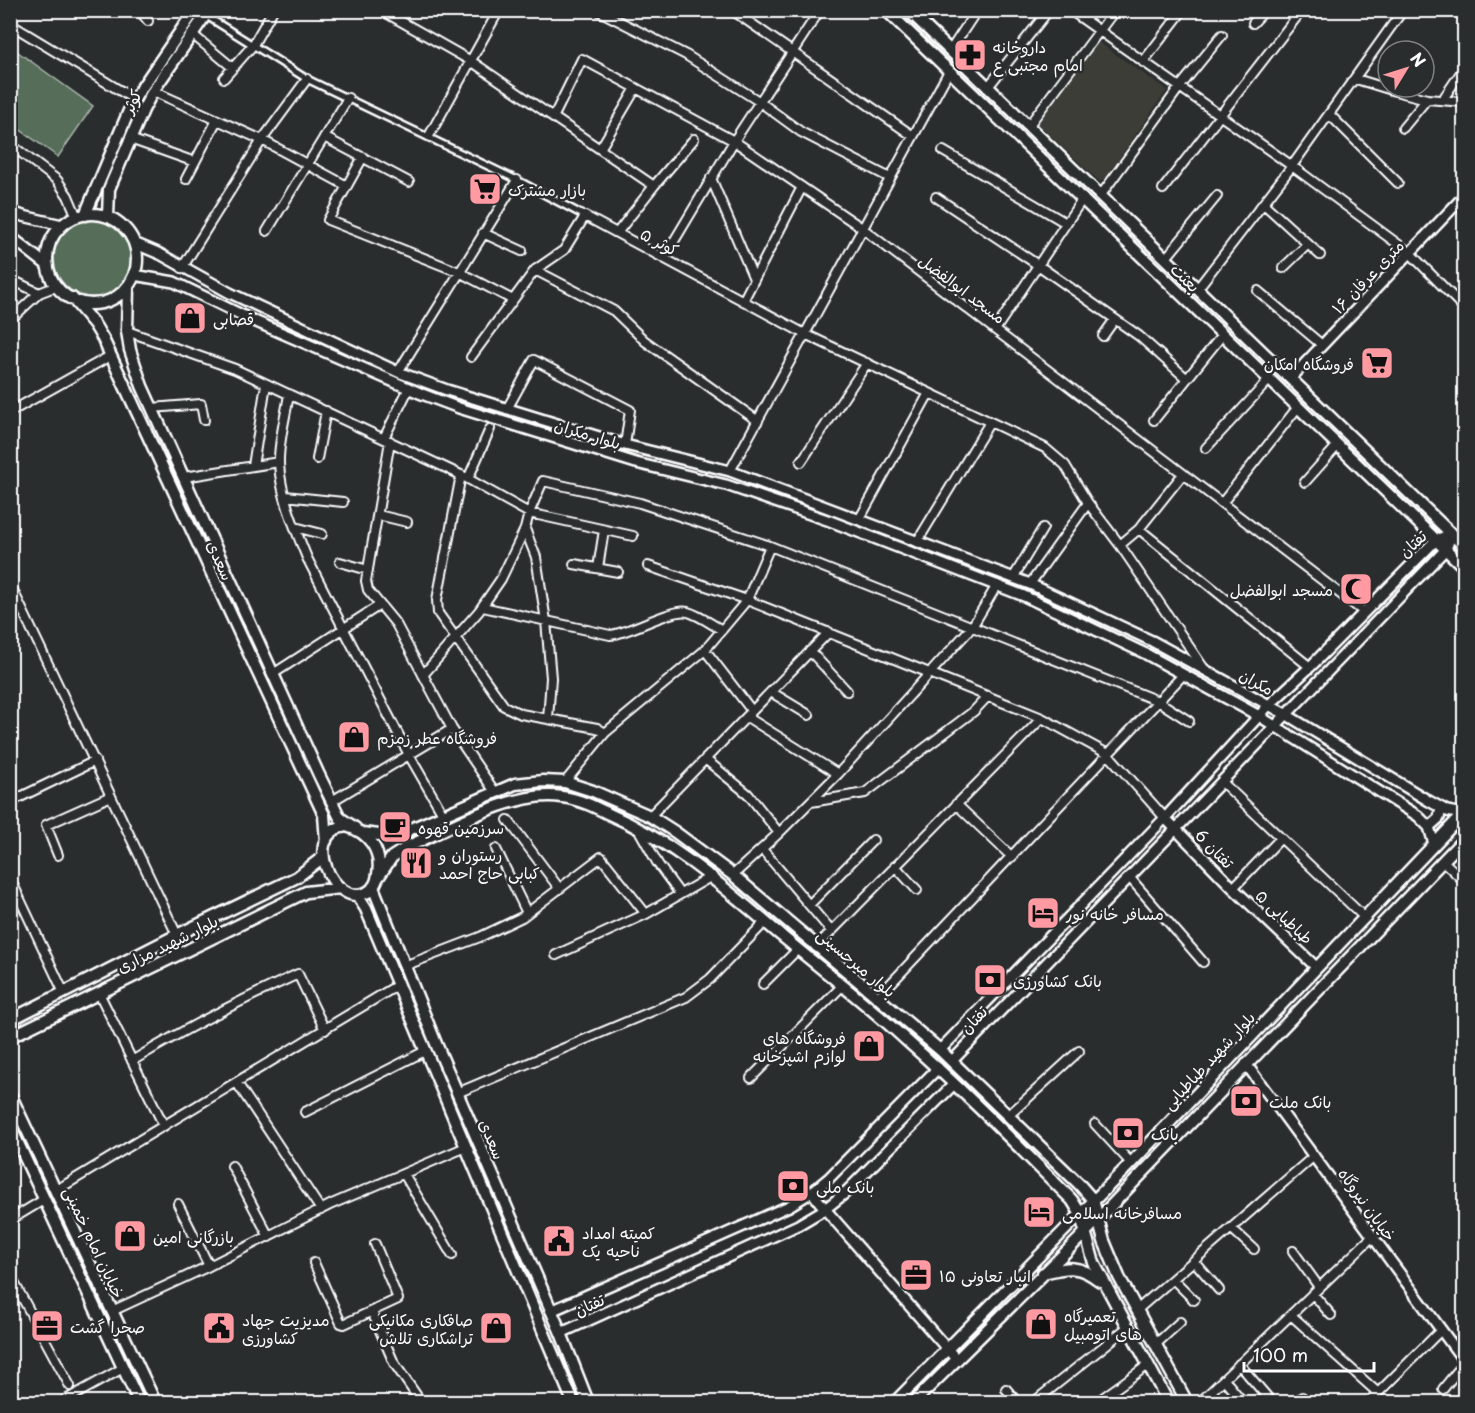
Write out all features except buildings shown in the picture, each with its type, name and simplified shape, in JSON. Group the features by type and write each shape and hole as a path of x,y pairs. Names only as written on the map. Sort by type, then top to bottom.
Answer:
{"main road":[{"name":"بعثت","path":"886,10 1464,567"},
{"name":"بعثت","path":"908,10 1464,546"},
{"name":"کوثر","path":"108,217 109,189 130,139 153,91 192,34 203,12"},
{"name":"کوثر","path":"81,216 134,99 203,12"},
{"path":"97,214 108,217 128,232 134,243 137,255 134,275 128,287 118,296 107,301 89,303 72,298 57,286 48,266 50,244 62,225 81,216 97,214"},
{"path":"1173,285 1183,274"},
{"name":"سعدی","path":"128,287 127,331 130,350 142,386 340,818 358,831"},
{"name":"سعدی","path":"72,298 94,324 110,356 324,815 326,841"},
{"name":"بلوار میرحسینی","path":"358,831 388,836 404,832 514,784 543,781 565,782 593,791 650,816 675,832 733,875 940,1050 1093,1200 1109,1254 1187,1402"},
{"name":"بلوار میرحسینی","path":"375,883 392,857 408,846 518,799 543,796 563,797 636,826 666,843 712,876 938,1068 1072,1200 1080,1213 1094,1263 1168,1402"},
{"name":"بلوار شهید طباطبایی","path":"894,1402 1131,1163 1464,813"},
{"path":"346,826 358,831 368,838 376,849 379,863 375,883 366,893 357,894 341,888 327,871 323,857 326,841 337,827 346,826"},
{"name":"بلوار شهید طباطبایی","path":"914,1402 1099,1217 1464,839"},
{"name":"بلوار شهید مزاری","path":"10,1020 297,877 323,857"},
{"name":"سعدی","path":"375,883 404,966 588,1402"},
{"name":"بلوار شهید مزاری","path":"10,1037 306,892 341,888"},
{"name":"سعدی","path":"357,894 366,909 573,1402"},
{"path":"10,1012 22,1014"},
{"name":"خیابان امام خمینی","path":"10,1094 155,1402"},
{"name":"خیابان امام خمینی","path":"10,1126 139,1402"},
{"path":"1015,1144 1025,1132"},
{"path":"1094,1263 1094,1259 1100,1252 1109,1254"},
{"path":"1042,1273 1065,1268 1082,1269 1105,1284"}],"street":[{"path":"139,10 148,21"},
{"path":"224,78 253,45 273,10"},
{"path":"381,10 471,61 654,186"},
{"path":"429,136 499,10"},
{"path":"597,10 686,55 760,102 801,132 890,178"},
{"path":"732,10 913,136"},
{"path":"664,258 734,141 820,10"},
{"path":"950,51 977,10"},
{"path":"988,87 1049,10"},
{"path":"1070,10 1292,166 1410,253 1464,308"},
{"path":"1029,125 1115,10"},
{"path":"1143,62 1183,10"},
{"path":"1253,23 1265,10"},
{"path":"1163,189 1302,10"},
{"path":"1198,288 1264,204 1356,79 1403,10"},
{"name":"کوثر ۵","path":"203,12 307,79 517,180 805,334 1045,448 1065,465 1088,503 1120,545 1205,670"},
{"path":"10,24 134,99"},
{"path":"192,34 233,68"},
{"path":"1101,195 1179,88 1222,35"},
{"name":"مسجد ابوالفضل","path":"553,118 582,59 734,141 862,228 1364,612"},
{"path":"1443,99 1464,68"},
{"path":"730,471 950,71"},
{"path":"182,268 262,140 307,79"},
{"path":"1356,79 1376,85"},
{"path":"600,149 636,88"},
{"path":"153,91 262,140 347,186"},
{"path":"267,231 348,98"},
{"path":"1403,128 1427,99"},
{"path":"1436,99 1464,102"},
{"path":"1329,114 1398,183"},
{"path":"186,179 217,120"},
{"path":"324,137 409,182"},
{"path":"130,139 195,162"},
{"path":"617,233 694,139"},
{"path":"10,144 57,180 81,216"},
{"path":"943,151 1066,223"},
{"path":"363,158 328,220 459,272 513,300"},
{"path":"711,178 754,279"},
{"path":"398,372 517,180"},
{"path":"743,301 802,187"},
{"path":"1166,258 1217,196"},
{"name":"۱۶ متری عرفان","path":"1291,378 1464,196"},
{"path":"936,197 1139,336 1187,379"},
{"path":"995,330 1083,198"},
{"path":"1264,204 1320,255"},
{"path":"10,211 62,225"},
{"path":"471,357 535,270 564,250 585,216"},
{"path":"483,233 522,251"},
{"path":"10,236 48,266"},
{"name":"بلوار مکران","path":"134,243 160,254 230,293 398,372 625,446 730,471 1030,584"},
{"path":"1283,268 1308,244"},
{"path":"535,270 614,311 645,341 758,421"},
{"name":"بلوار مکران","path":"134,275 174,282 252,320 459,408 636,463 726,484 830,521 1040,603"},
{"path":"10,279 39,293"},
{"path":"10,320 39,293 57,286"},
{"path":"1258,291 1322,345"},
{"path":"1103,336 1115,319"},
{"path":"127,331 235,369 464,477 529,513 633,536"},
{"path":"1154,420 1224,334"},
{"path":"10,412 110,356"},
{"path":"507,409 534,360 630,410 625,446"},
{"path":"801,462 867,363"},
{"path":"1206,448 1270,379"},
{"path":"253,466 266,384"},
{"path":"409,388 387,440 378,514 366,582 368,590 396,624 453,729 495,792"},
{"path":"859,520 929,393"},
{"path":"289,394 279,462 285,496 295,527 307,558 409,755 443,814"},
{"path":"152,408 201,404 204,420"},
{"path":"1222,503 1298,407"},
{"path":"316,459 326,411"},
{"path":"917,542 990,422"},
{"path":"490,429 464,477 436,606 438,613 504,706 521,714 597,728 605,733"},
{"path":"1305,482 1338,445"},
{"path":"184,477 279,462"},
{"path":"1120,545 1139,529 1183,474"},
{"path":"423,675 483,607 501,579 525,529 529,513 543,481 640,503 770,546 1158,701 1189,721"},
{"path":"285,496 343,502"},
{"path":"1030,584 1088,503"},
{"path":"378,514 407,522"},
{"path":"295,527 322,534"},
{"path":"1013,578 1043,528"},
{"path":"525,529 536,557 546,621 551,678 548,719"},
{"path":"1139,529 1310,668"},
{"path":"598,568 604,530"},
{"name":"تفتان","path":"940,1050 1165,818 1269,705 1310,668 1436,540 1452,533"},
{"name":"تفتان","path":"952,1061 1446,549 1452,533"},
{"path":"895,547 900,535"},
{"path":"565,782 605,733 705,650 747,600 770,546"},
{"path":"340,562 368,570"},
{"path":"574,564 618,572"},
{"path":"648,566 747,600 1042,718 1108,754 1165,818"},
{"path":"10,584 177,935"},
{"name":"مکران","path":"1030,584 1152,641 1287,715 1441,808 1464,813"},
{"path":"733,875 838,774 972,627 997,585"},
{"name":"مکران","path":"1040,603 1146,654 1259,716 1418,816 1429,827"},
{"path":"273,674 380,605"},
{"path":"483,607 610,635 621,634 670,614 687,612 722,630"},
{"path":"650,816 829,632"},
{"path":"705,650 749,714 838,774"},
{"path":"810,651 847,691"},
{"path":"878,998 1183,675"},
{"path":"771,692 809,715"},
{"path":"811,802 865,793 974,711 988,696"},
{"path":"816,947 1042,718"},
{"path":"332,801 453,729"},
{"path":"705,759 748,794 779,833"},
{"path":"10,802 94,761"},
{"path":"1222,782 1364,917"},
{"path":"58,855 46,825 111,796"},
{"path":"956,804 1012,857"},
{"path":"1434,844 1429,827 1438,818 1441,808"},
{"name":"تفتان 6","path":"1165,818 1233,888"},
{"path":"508,820 559,888"},
{"path":"636,826 658,864 680,894"},
{"path":"1233,888 1281,838"},
{"path":"808,904 873,840"},
{"path":"496,849 527,913"},
{"path":"762,849 831,931"},
{"path":"404,966 480,937 527,913 601,856 646,914"},
{"path":"1443,861 1464,881"},
{"path":"895,866 917,890"},
{"path":"556,955 646,914 712,876"},
{"path":"10,878 64,993"},
{"path":"1130,878 1203,962"},
{"name":"طباطبایی ۵","path":"1233,888 1316,967"},
{"path":"457,1093 686,997 710,980 765,922"},
{"path":"763,984 798,949"},
{"path":"132,1061 243,999 298,974 325,1030"},
{"path":"55,1191 398,985"},
{"path":"751,1078 842,986"},
{"path":"99,993 164,1126"},
{"path":"305,1112 425,1051"},
{"path":"1008,1116 1079,1051"},
{"name":"خیابان نیروگاه","path":"1246,1064 1464,1362"},
{"name":"تفتان","path":"551,1311 789,1206 812,1192 829,1178 938,1068"},
{"path":"237,1083 321,1210"},
{"name":"تفتان","path":"561,1334 798,1225 825,1209 844,1194 954,1084"},
{"path":"1095,1124 1131,1163"},
{"path":"112,1311 321,1210 466,1147"},
{"path":"1137,1310 1314,1156"},
{"path":"232,1166 269,1237"},
{"path":"404,1173 452,1255"},
{"path":"812,1192 956,1359"},
{"path":"10,1220 45,1199"},
{"path":"178,1204 209,1266"},
{"path":"1231,1228 1254,1249"},
{"path":"1200,1402 1373,1236"},
{"path":"315,1263 342,1324 398,1299 375,1244"},
{"path":"1293,1251 1319,1287"},
{"path":"1194,1261 1219,1290"},
{"path":"10,1275 70,1386"},
{"path":"1173,1279 1194,1300"},
{"path":"1313,1293 1331,1315"},
{"path":"372,1312 394,1363 420,1402"},
{"path":"1291,1315 1378,1393"},
{"path":"1156,1344 1179,1322"},
{"path":"1034,1402 1128,1327"},
{"path":"1369,1402 1441,1330"},
{"path":"1443,1389 1464,1362"},
{"path":"1239,1364 1269,1399"},
{"path":"1097,1402 1148,1365"},
{"path":"62,1402 123,1368"},
{"path":"1224,1379 1243,1402"},
{"path":"1006,1389 1017,1402"}],"shaded area":[{"path":"1098,42 1167,90 1104,180 1099,181 1038,124"}],"green space":[{"path":"11,47 93,106 58,157 11,123"},
{"path":"93,219 108,222 125,236 132,258 129,273 115,290 93,297 78,294 61,280 54,258 57,243 71,226"}],"place":[{"name":"داروخانه امام مجتبی ع","path":"970,55"},
{"name":"بازار مشترک","path":"485,189"},
{"name":"قصابی","path":"190,318"},
{"name":"فروشگاه امکان","path":"1377,363"},
{"name":"مسجد ابوالفضل","path":"1356,589"},
{"name":"فروشگاه عطر زمزم","path":"354,737"},
{"name":"سرزمین قهوه","path":"395,827"},
{"name":"رستوران و کبابی حاج احمد","path":"416,863"},
{"name":"مسافر خانه نور","path":"1043,913"},
{"name":"بانک کشاورزی","path":"990,980"},
{"name":"فروشگاه های لوازم اشپزخانه","path":"869,1046"},
{"name":"بانک ملت","path":"1246,1101"},
{"name":"بانک","path":"1128,1133"},
{"name":"بانک ملی","path":"793,1186"},
{"name":"مسافرخانه اسلامی","path":"1039,1212"},
{"name":"بازرگانی امین","path":"130,1236"},
{"name":"کمیته امداد ناحیه یک","path":"559,1241"},
{"name":"انبار تعاونی ۱۵","path":"916,1275"},
{"name":"تعمیرگاه های اتومبیل","path":"1041,1324"},
{"name":"صحرا گشت","path":"47,1326"},
{"name":"مدیزیت جهاد کشاورزی","path":"219,1328"},
{"name":"صافکاری مکانیکی تراشکاری تلاش","path":"496,1328"}]}
